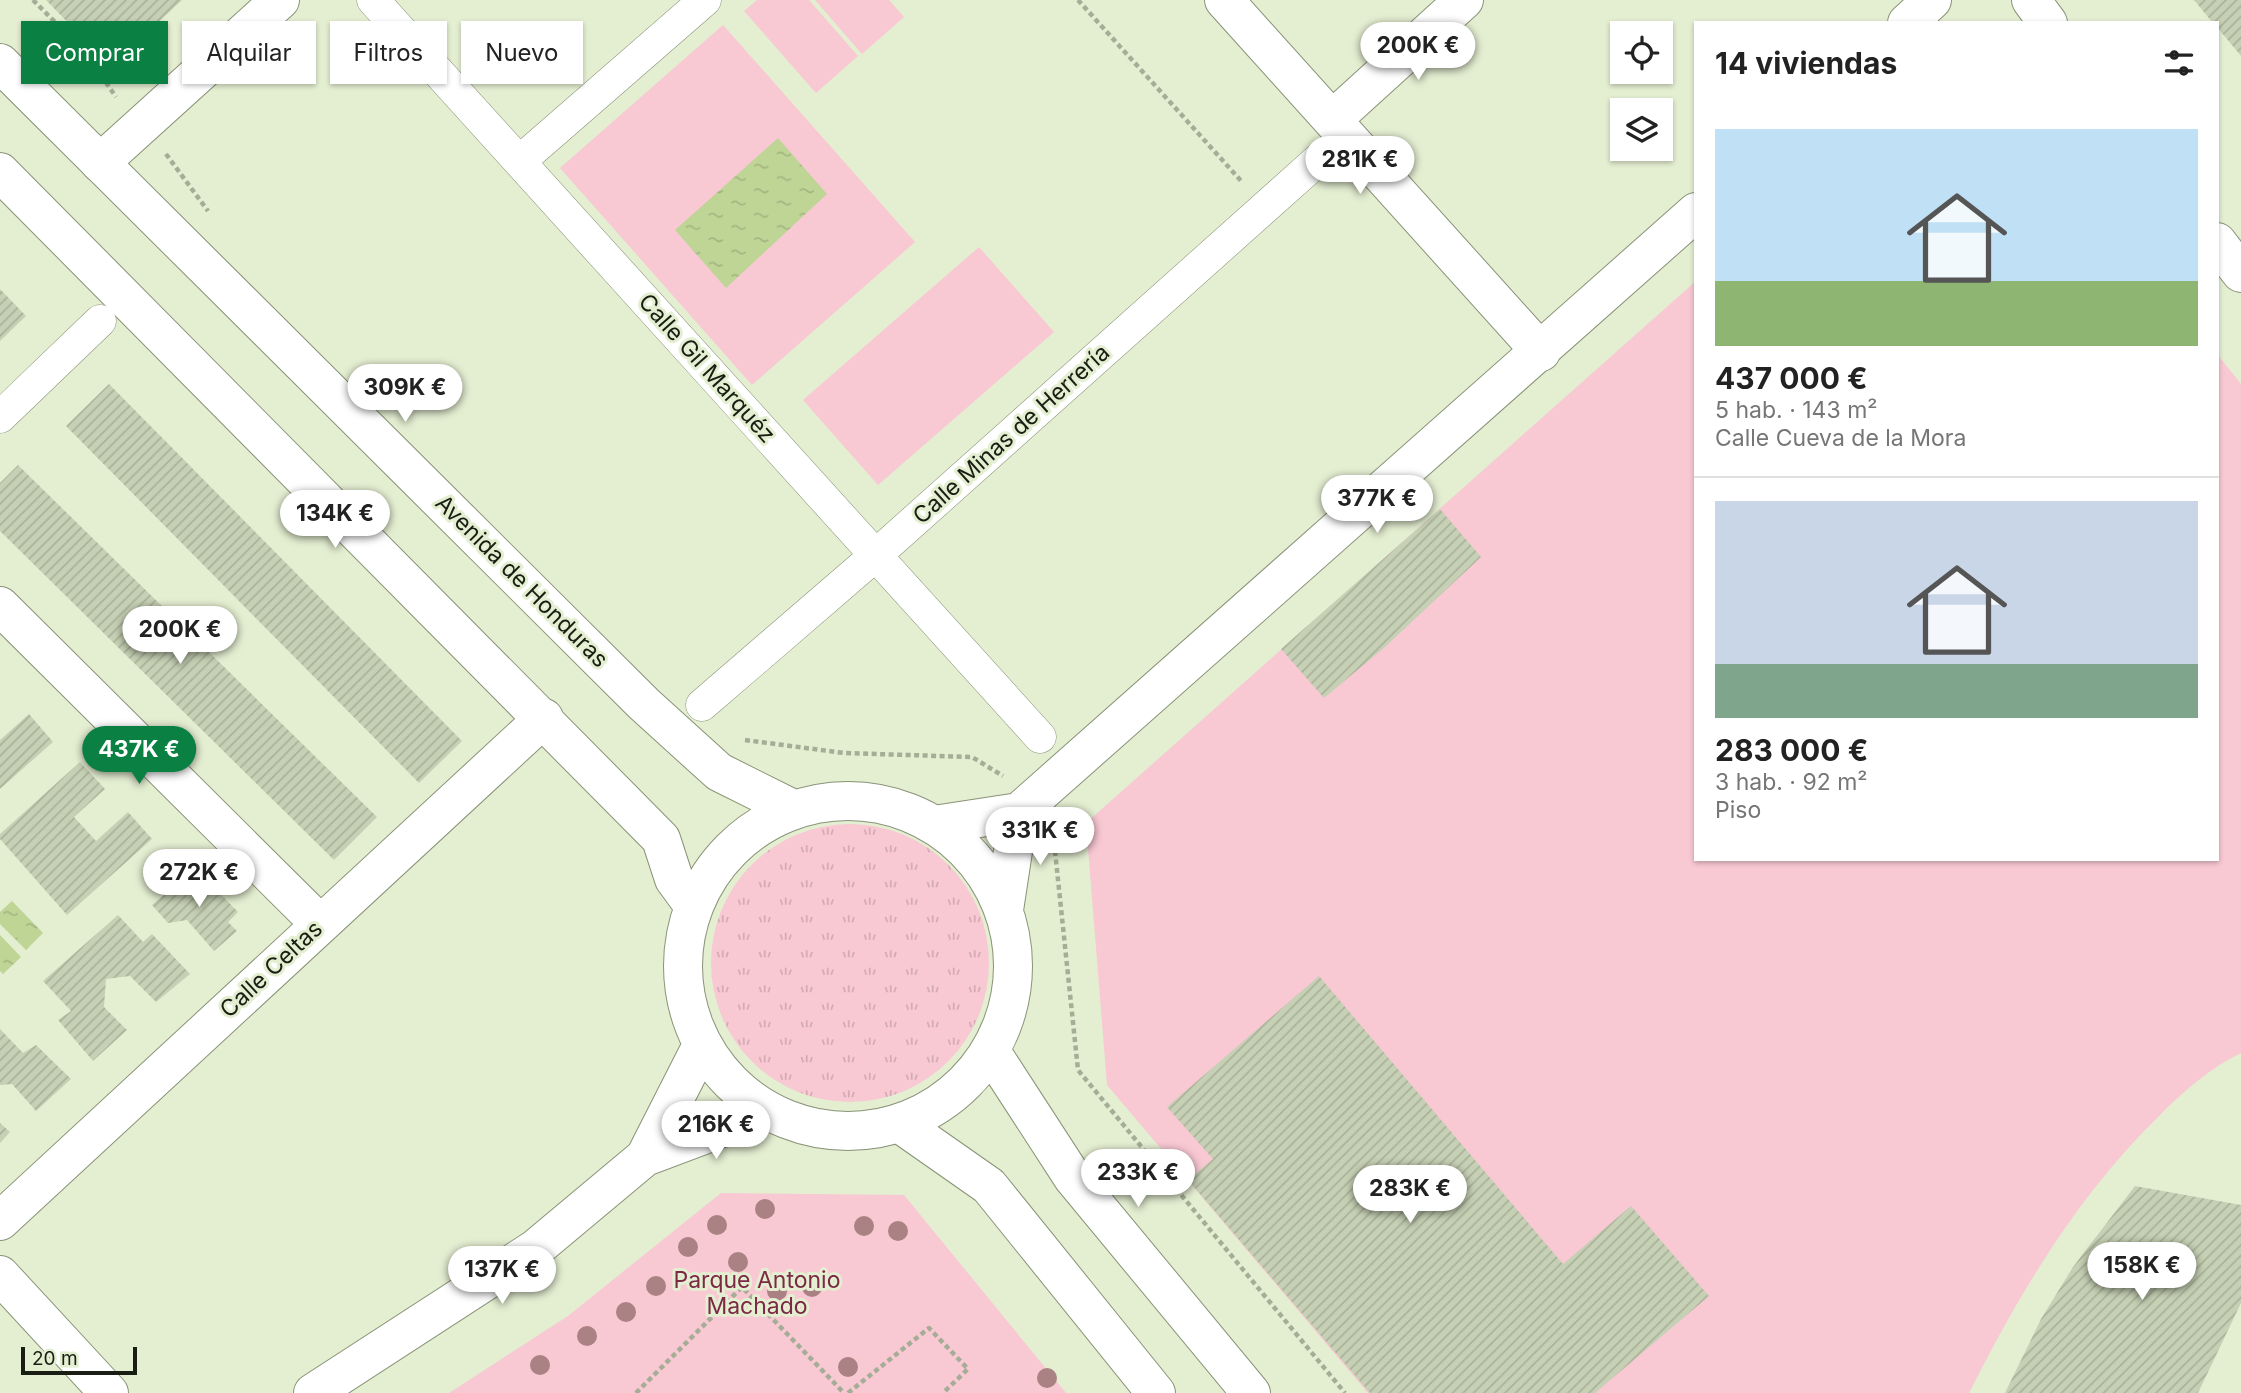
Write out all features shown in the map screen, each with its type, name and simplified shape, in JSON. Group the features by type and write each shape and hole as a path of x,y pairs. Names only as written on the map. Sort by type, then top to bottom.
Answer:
{"street":[{"path":"100,163 280,0"},
{"name":"Calle Gil Marquéz","path":"373,0 1040,737"},
{"path":"520,161 705,0"},
{"path":"1224,0 1541,352"},
{"path":"1332,120 1464,0"},
{"path":"1909,21 1932,0"},
{"path":"2031,0 2047,21"},
{"name":"Avenida de Honduras","path":"0,63 665,723 719,772 793,809"},
{"name":"Calle Minas de Herrería","path":"702,705 876,555 1318,159"},
{"path":"0,172 661,839 674,879 692,905"},
{"path":"934,825 1023,809 1694,214"},
{"path":"2219,245 2241,273"},
{"path":"0,417 100,321"},
{"path":"0,606 320,924"},
{"name":"Calle Celtas","path":"0,1221 544,718"},
{"path":"841,800 890,805 934,825 964,847 987,876 1004,910 1012,945 1013,981 1005,1017 990,1051 966,1081 935,1106 899,1123 866,1130 832,1130 798,1124 767,1111 730,1083 702,1045 685,1000 682,952 692,905 717,864 750,831 793,809 841,800"},
{"path":"1004,910 1023,809"},
{"path":"645,1157 702,1045"},
{"path":"990,1051 1073,1178 1251,1393"},
{"path":"313,1393 536,1249 645,1157 767,1111"},
{"path":"899,1123 989,1186 1156,1393"},
{"path":"0,1275 109,1393"}],"path":[{"path":"1078,0 1265,207"},
{"path":"702,705 738,739 845,753 972,757 1002,774 1023,809 1054,839 1078,1070 1345,1393"},
{"path":"636,1393 742,1287 846,1393 929,1328 968,1369 943,1393"}],"green space":[{"path":"757,0 809,0 858,56 816,93 744,11"},
{"path":"815,0 889,0 904,17 862,54"},
{"path":"723,25 915,242 752,385 560,168"},
{"path":"979,247 1054,332 878,485 803,400"},
{"path":"1694,283 1694,861 2219,861 2219,356 2241,384 2241,1053 2209,1072 2179,1097 2131,1145 2104,1177 2053,1245 2009,1318 1969,1393 1368,1393 1107,1085 1086,823"},
{"path":"864,824 916,840 949,864 966,886 979,910 987,936 987,990 979,1016 966,1040 949,1062 927,1079 903,1092 864,1102 836,1102 784,1086 751,1062 742,1051 727,1029 713,990 711,949 727,897 751,864 762,855 784,840 823,826"},
{"name":"Parque Antonio Machado","path":"721,1193 904,1195 1066,1393 449,1393 568,1316"}],"water":[{"path":"778,138 827,194 726,288 675,230"},
{"path":"12,901 43,933 26,950 0,924 0,912"},
{"path":"0,935 21,957 3,974 0,971"}],"building":[{"path":"46,0 182,0 160,21 66,21"},
{"path":"2194,0 2241,0 2241,56 2219,29 2219,21 2211,21"},
{"path":"0,289 26,316 0,341"},
{"path":"109,384 462,741 419,783 66,426"},
{"path":"18,465 377,817 334,860 0,531 0,483"},
{"path":"1440,509 1481,557 1385,647 1324,698 1281,649"},
{"path":"29,714 53,742 0,789 0,740"},
{"path":"80,762 105,789 74,817 96,841 128,812 152,839 67,915 0,839 0,834"},
{"path":"195,868 238,912 228,922 237,931 214,951 187,920 168,923 152,905"},
{"path":"118,915 143,942 152,934 190,974 156,1002 130,976 106,979 104,1007 127,1030 93,1061 58,1020 71,1011 43,981"},
{"path":"1319,976 1563,1264 1631,1206 1709,1296 1595,1393 1370,1393 1188,1180 1213,1159 1167,1107"},
{"path":"0,1029 23,1053 36,1045 71,1079 36,1111 12,1084 0,1085"},
{"path":"0,1123 10,1132 0,1143"},
{"path":"2135,1186 2241,1205 2241,1303 2198,1393 2005,1393 2041,1319 2073,1267"}]}
